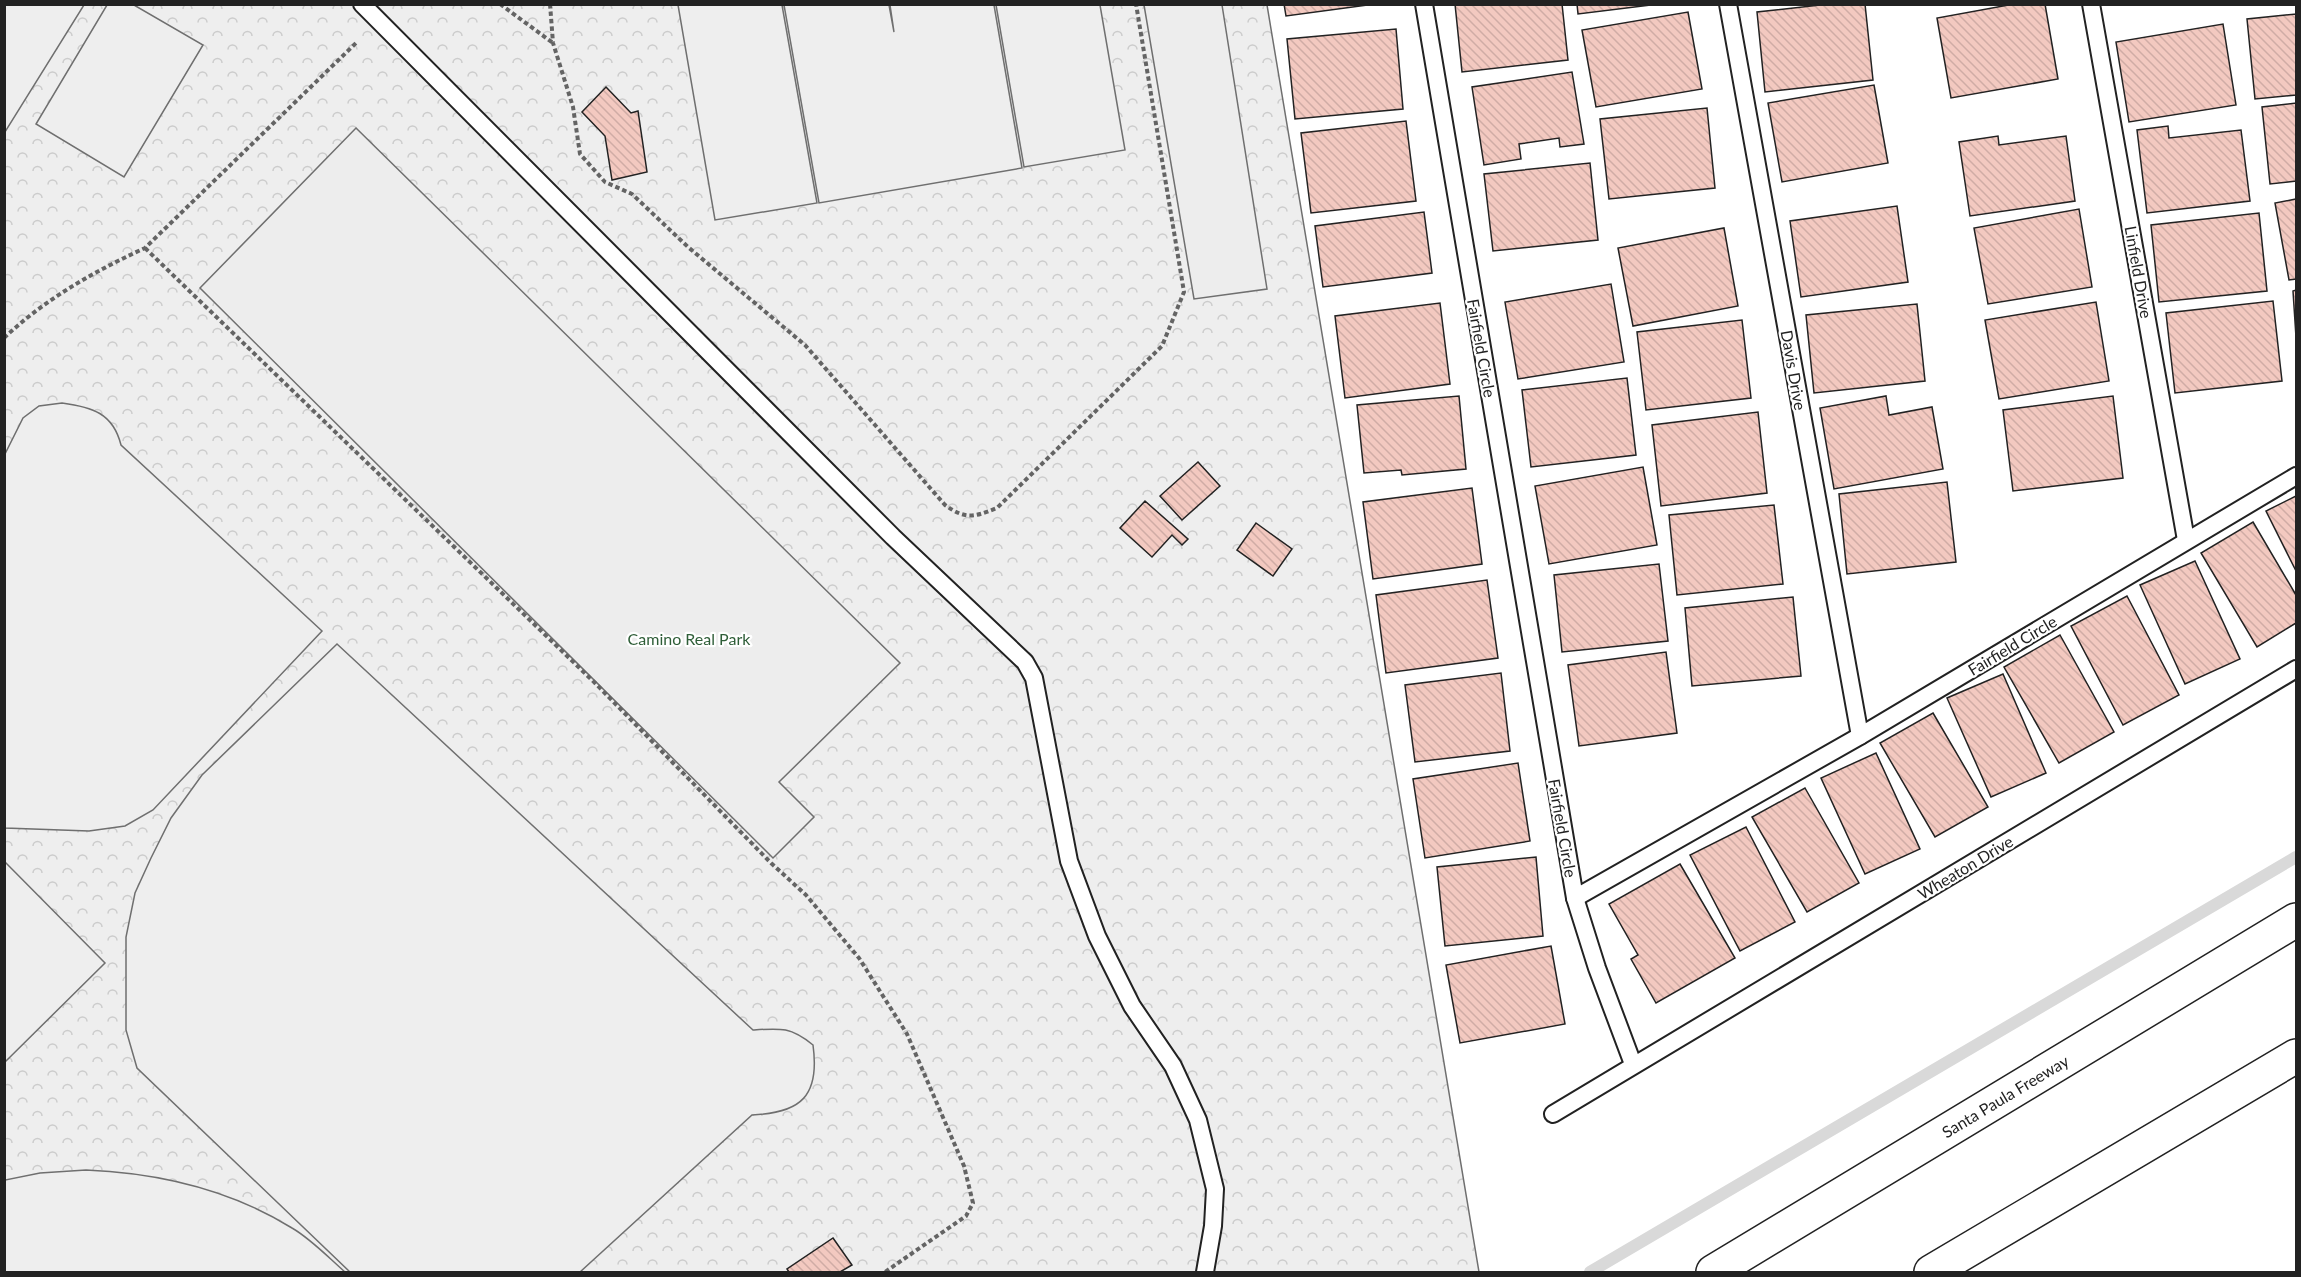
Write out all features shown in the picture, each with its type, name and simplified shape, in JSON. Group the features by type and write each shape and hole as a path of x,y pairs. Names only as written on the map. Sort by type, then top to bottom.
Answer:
{"highway":[{"name":"Santa Paula Freeway","path":"1713,1272 2296,920"},
{"path":"1931,1272 2296,1056"}],"lane":[{"path":"362,4 893,537 1025,662 1035,678 1069,861 1097,936 1132,1006 1173,1066 1198,1120 1215,1189 1205,1272"},
{"name":"Fairfield Circle","path":"1424,4 1575,898 1860,736 2296,476"},
{"name":"Davis Drive","path":"1728,4 1860,736"},
{"name":"Linfield Drive","path":"2091,4 2187,540"},
{"name":"Wheaton Drive","path":"1553,1114 2296,669"},
{"path":"1575,898 1597,968 1633,1064"}],"path":[{"path":"500,4 553,43"},
{"path":"550,4 553,43 573,108 580,154 604,182 632,194 688,247 805,345 945,505 960,516 978,515 997,508 1162,346 1184,292 1136,4"},
{"path":"4,338 57,296 106,266 145,248 356,43"},
{"path":"145,248 595,683 771,863 806,895 860,958 907,1034 964,1166 973,1203 966,1216 885,1272"}],"green space":[{"path":"4,5 84,5 5,132"},
{"name":"Camino Real Park","path":"5,5 1267,5 1479,1272 5,1272"},
{"path":"107,5 134,5 203,45 124,177 36,124"},
{"path":"678,5 782,5 817,203 715,220"},
{"path":"784,5 889,5 894,32 890,5 994,5 1022,168 819,203"},
{"path":"996,5 1100,5 1125,150 1024,167"},
{"path":"62,403 92,410 107,419 113,426 121,445 322,631 153,810 125,826 89,831 5,828 5,454 23,418 39,406"},
{"path":"337,644 753,1030 785,1030 813,1045 813,1077 810,1089 804,1098 783,1110 752,1115 580,1272 350,1272 137,1068 126,1030 126,937 135,893 151,858 171,818 202,775"},
{"path":"5,862 105,963 5,1062"},
{"path":"86,1170 167,1179 218,1193 268,1214 299,1232 345,1272 5,1272 5,1180 40,1173"}],"shaded area":[{"path":"1144,5 1222,5 1267,289 1194,299"},
{"path":"356,128 900,663 779,782 814,817 773,858 200,288"}],"building":[{"path":"1284,4 1375,4 1286,16"},
{"path":"1455,4 1562,4 1568,60 1462,72"},
{"path":"1577,4 1659,4 1578,14"},
{"path":"1829,4 1865,4 1873,80 1765,92 1757,12"},
{"path":"2014,4 2045,4 2058,79 1951,98 1937,18"},
{"path":"1688,12 1702,89 1596,107 1582,30"},
{"path":"2296,14 2296,95 2255,99 2247,19"},
{"path":"2223,24 2236,105 2129,122 2116,42"},
{"path":"1396,29 1403,109 1295,119 1287,39"},
{"path":"1572,72 1584,144 1560,147 1559,138 1519,144 1521,159 1484,165 1472,87"},
{"path":"1874,85 1888,163 1782,182 1768,103"},
{"path":"606,87 631,113 638,111 647,172 612,180 605,136 582,112"},
{"path":"2296,103 2296,181 2270,184 2262,107"},
{"path":"1707,108 1715,188 1609,199 1600,119"},
{"path":"1406,121 1416,201 1311,213 1301,133"},
{"path":"2168,126 2169,138 2241,130 2250,201 2147,213 2137,130"},
{"path":"1998,136 1999,145 2066,136 2075,201 1970,216 1959,142"},
{"path":"1590,163 1598,240 1493,251 1484,174"},
{"path":"2296,199 2296,279 2289,280 2275,203"},
{"path":"1897,206 1908,282 1801,297 1790,221"},
{"path":"2079,209 2092,287 1988,304 1974,228"},
{"path":"1424,212 1432,273 1323,287 1315,226"},
{"path":"2259,213 2267,291 2159,302 2151,225"},
{"path":"1724,228 1738,306 1633,326 1618,248"},
{"path":"1611,284 1624,362 1518,379 1505,302"},
{"path":"2296,290 2296,337 2293,291"},
{"path":"2273,301 2282,381 2175,393 2166,313"},
{"path":"2096,302 2109,381 1999,399 1985,320"},
{"path":"1440,303 1450,384 1345,398 1335,316"},
{"path":"1917,304 1925,381 1814,393 1806,315"},
{"path":"1742,320 1751,398 1646,410 1637,332"},
{"path":"1627,378 1636,455 1531,467 1522,390"},
{"path":"1459,396 1466,469 1402,475 1401,470 1364,473 1357,405"},
{"path":"1886,396 1889,415 1932,407 1943,469 1834,489 1820,408"},
{"path":"2113,396 2123,478 2013,491 2003,410"},
{"path":"1758,412 1767,493 1661,506 1652,425"},
{"path":"1198,462 1220,486 1182,520 1160,496"},
{"path":"1643,467 1657,545 1549,564 1535,486"},
{"path":"1947,482 1956,562 1847,574 1839,494"},
{"path":"1472,488 1482,564 1373,579 1363,502"},
{"path":"2296,496 2296,571 2266,511"},
{"path":"1145,501 1188,539 1182,545 1172,535 1152,557 1120,528"},
{"path":"1774,505 1783,584 1677,595 1669,515"},
{"path":"2253,522 2296,595 2296,623 2257,647 2201,553"},
{"path":"1256,523 1292,549 1273,576 1237,550"},
{"path":"2195,561 2240,659 2185,684 2140,585"},
{"path":"1659,564 1668,641 1562,652 1554,575"},
{"path":"1487,580 1498,658 1386,673 1376,595"},
{"path":"2127,596 2179,695 2123,725 2071,626"},
{"path":"1793,597 1801,676 1692,686 1685,608"},
{"path":"2060,635 2114,732 2059,763 2004,667"},
{"path":"1666,652 1677,733 1579,746 1568,665"},
{"path":"1501,673 1510,751 1415,762 1405,685"},
{"path":"2003,674 2046,773 1991,797 1947,698"},
{"path":"1933,713 1988,807 1935,837 1880,743"},
{"path":"1876,753 1920,849 1865,874 1821,778"},
{"path":"1518,763 1530,841 1425,858 1413,779"},
{"path":"1805,788 1859,883 1807,912 1752,817"},
{"path":"1746,827 1795,922 1740,951 1690,855"},
{"path":"1536,857 1543,936 1445,946 1437,867"},
{"path":"1680,864 1735,958 1656,1003 1631,959 1638,955 1609,904"},
{"path":"1551,946 1565,1024 1460,1043 1446,965"},
{"path":"833,1238 852,1265 840,1272 789,1272 787,1269"}],"waterway":[{"path":"1590,1272 2296,857"}]}
